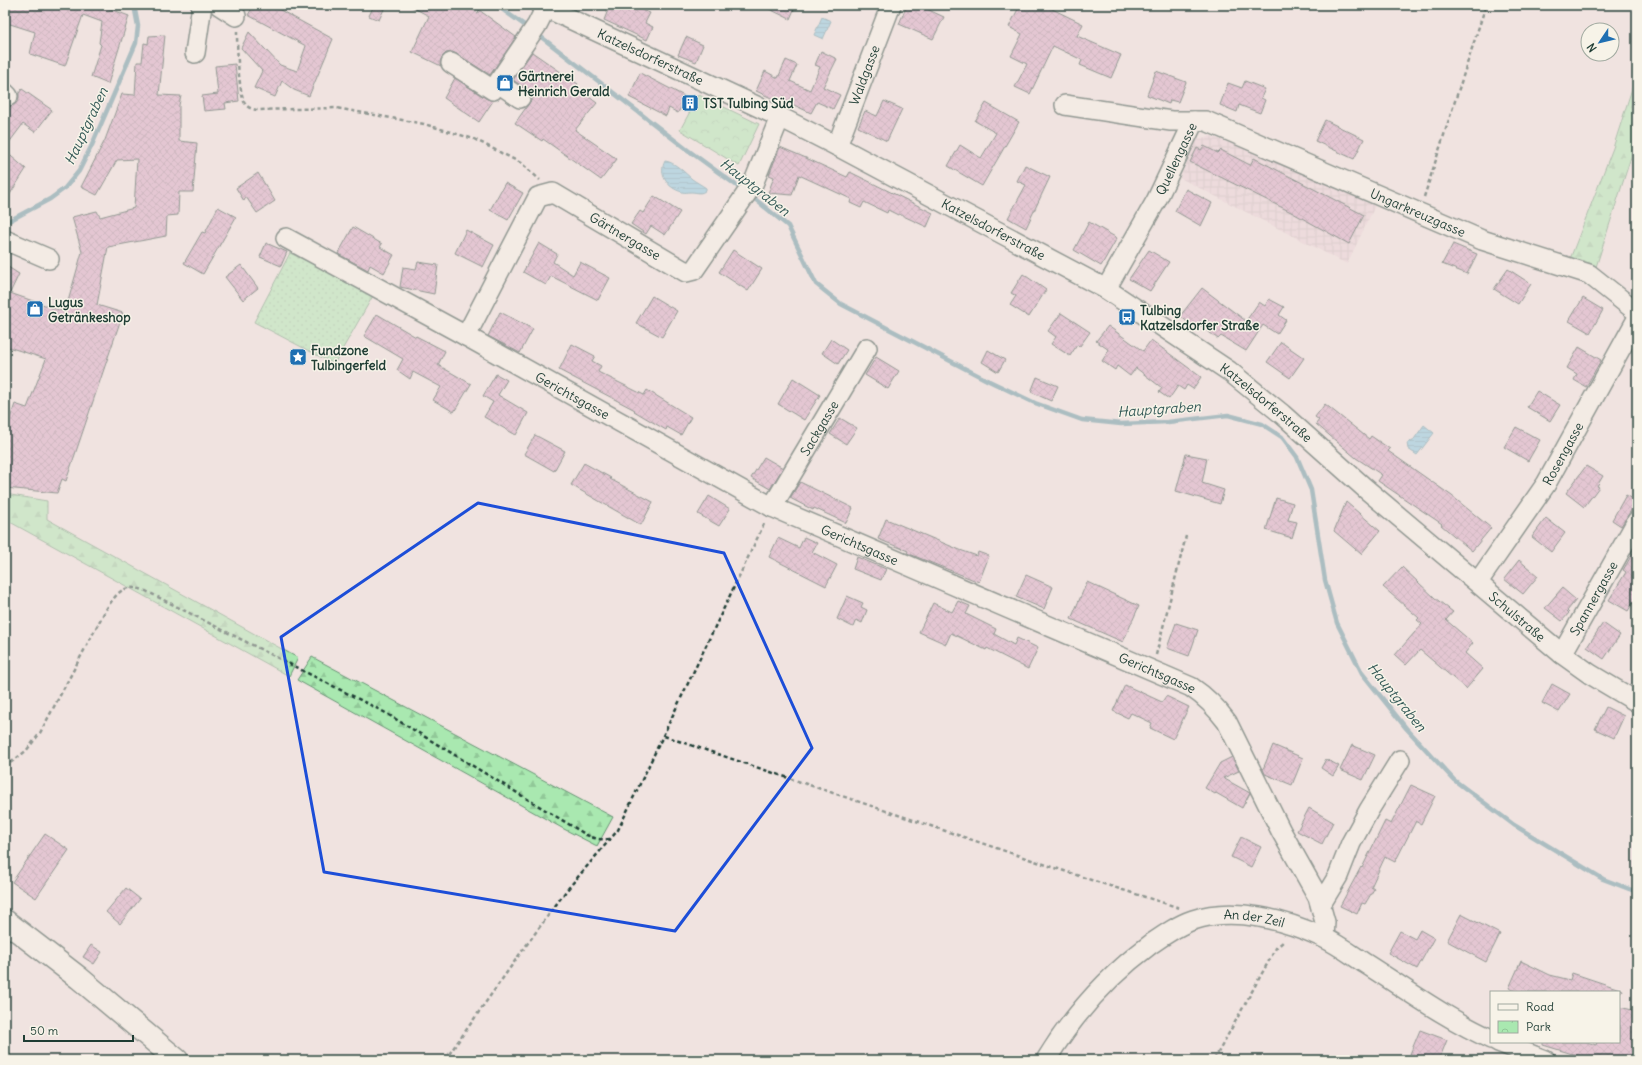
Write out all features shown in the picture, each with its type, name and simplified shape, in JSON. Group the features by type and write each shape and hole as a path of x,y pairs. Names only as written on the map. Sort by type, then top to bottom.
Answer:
{"main road":[{"path":"5,921 79,978 177,1060"}],"street":[{"path":"195,53 202,5"},
{"path":"219,5 236,16"},
{"name":"Waldgasse","path":"837,146 891,5"},
{"path":"451,63 493,90 537,25 544,6"},
{"name":"Katzelsdorferstraße","path":"544,6 780,117 1106,289 1230,371 1405,521"},
{"path":"498,83 520,98"},
{"name":"Quellengasse","path":"1065,105 1171,121 1194,121 1156,201 1106,289"},
{"name":"Gärtnergasse","path":"553,193 686,272 694,270 753,184 780,117"},
{"name":"Ungarkreuzgasse","path":"1194,121 1206,121 1482,240 1589,274 1637,312"},
{"path":"466,336 538,196 553,193"},
{"name":"Gerichtsgasse","path":"286,238 466,336 772,507 1191,687 1205,696 1216,707 1227,722 1281,830 1315,890 1321,904 1325,922 1324,937"},
{"path":"6,241 49,259"},
{"name":"Rosengasse","path":"1478,582 1546,484 1637,319"},
{"name":"Sackgasse","path":"772,507 867,348"},
{"name":"Schulstraße","path":"1405,521 1562,654 1590,674 1637,702"},
{"name":"Spannergasse","path":"1562,654 1637,521"},
{"path":"1321,904 1338,876 1354,836 1368,810 1400,760"},
{"name":"An der Zeil","path":"1046,1060 1084,1006 1118,970 1172,930 1192,920 1223,915 1254,917 1293,926 1324,937 1423,1002 1490,1038"},
{"path":"1501,1043 1545,1060"}],"path":[{"path":"1418,213 1486,5"},
{"path":"236,16 237,60 242,100 247,107 256,110 336,108 424,124 474,139 521,162 553,193"},
{"path":"444,1060 566,891 612,839 626,815 772,507"},
{"path":"1152,671 1186,536"},
{"path":"5,767 26,751 40,733 105,611 116,595 125,588 136,587 384,712 585,834 601,840 612,839"},
{"path":"664,736 1076,875 1178,907 1201,918"},
{"path":"1214,1060 1276,948 1282,941 1286,940"}],"highlighted area":[{"path":"478,503 724,553 812,748 675,931 324,872 281,637"}],"shaded area":[{"path":"1210,136 1273,159 1375,206 1347,264 1180,178 1197,139"}],"green space":[{"path":"1637,73 1637,138 1596,267 1570,259 1613,148"},
{"path":"699,95 759,124 739,166 680,130"},
{"path":"290,253 374,294 334,364 254,322"},
{"path":"5,494 47,501 47,519 298,658 289,676 10,522 5,524"},
{"path":"312,657 613,817 597,846 297,680"}],"water":[{"path":"822,17 831,21 823,39 814,35"},
{"path":"665,161 676,166 706,188 706,190 701,193 684,192 672,187 665,180 663,175 663,166"},
{"path":"1424,425 1434,433 1417,455 1408,449 1407,443 1409,441 1412,442"}],"building":[{"path":"11,5 100,5 129,16 108,84 91,77 101,45 99,43 102,22 83,15 65,66 30,54 35,32 7,23"},
{"path":"254,5 271,5 333,39 309,96 294,90 282,81 275,97 254,88 262,71 241,48 249,32 280,65 297,71 306,46 248,15"},
{"path":"374,5 386,5 379,20 369,16"},
{"path":"408,5 464,5 478,13 479,10 516,37 490,75 452,52 446,53 442,57 440,62 441,66 412,52 429,16"},
{"path":"610,5 637,5 636,8 650,13 645,23 653,27 647,40 604,20"},
{"path":"761,5 796,5 790,19"},
{"path":"907,5 918,5 944,17 933,39 899,24"},
{"path":"1020,5 1044,5 1083,24 1077,36 1121,55 1111,78 1080,65 1082,60 1053,46 1030,94 1015,87 1027,64 1011,56 1022,34 1009,27"},
{"path":"165,35 159,95 181,96 179,105 179,141 197,143 193,192 179,192 178,215 167,216 166,236 108,247 97,305 123,313 66,481 62,479 57,493 5,488 5,433 15,404 27,408 46,359 5,346 5,265 19,274 10,293 65,312 82,252 72,217 97,211 100,217 134,208 137,159 117,160 97,195 81,187 105,140 122,94 135,95 137,62 142,62 144,43 148,44 149,36"},
{"path":"686,37 703,45 696,62 678,55"},
{"path":"821,51 837,59 823,87 840,95 833,109 817,102 811,113 781,99 780,102 756,91 765,71 778,78 786,60 797,65 790,81 810,90 820,67 815,65"},
{"path":"532,52 578,84 576,87 597,103 575,130 617,159 601,180 543,139 542,141 515,123 535,95 513,80"},
{"path":"235,64 239,101 225,103 226,109 204,111 202,96 218,94 215,66"},
{"path":"1156,71 1186,82 1178,102 1170,100 1169,104 1147,95"},
{"path":"640,73 686,97 678,113 669,108 666,116 629,97"},
{"path":"455,78 487,99 493,101 479,122 444,98"},
{"path":"1245,81 1265,89 1261,98 1265,100 1260,113 1239,105 1237,112 1220,105 1228,83 1242,88"},
{"path":"22,89 52,110 35,132 23,124 5,148 5,111 8,107 16,103"},
{"path":"884,101 902,109 887,141 858,127 865,111 877,116"},
{"path":"986,103 1019,122 982,186 948,166 960,145 981,158 996,133 975,121"},
{"path":"1325,120 1364,139 1354,159 1315,141"},
{"path":"1204,146 1218,153 1221,150 1250,165 1254,158 1364,215 1349,244 1291,212 1190,162 1197,148 1201,150"},
{"path":"780,147 847,177 850,172 933,213 927,227 899,214 898,215 888,210 887,213 864,202 861,208 850,203 851,199 799,175 792,195 768,193 774,177 769,175"},
{"path":"5,151 26,169 5,202"},
{"path":"1025,165 1050,177 1026,228 1008,218 1026,185 1017,181"},
{"path":"258,173 275,201 257,213 246,197 244,201 236,188"},
{"path":"505,183 523,193 508,220 490,210"},
{"path":"1186,189 1212,203 1201,226 1175,211"},
{"path":"654,196 680,212 665,235 651,226 646,234 631,224 640,211 643,213"},
{"path":"218,207 236,217 203,274 184,263 202,232 205,233"},
{"path":"1089,222 1117,238 1101,266 1074,250"},
{"path":"353,227 382,244 380,247 394,255 384,273 370,265 368,270 338,254"},
{"path":"466,230 494,245 483,267 455,253"},
{"path":"266,243 287,252 281,266 260,257"},
{"path":"539,243 557,254 553,262 573,275 580,262 610,278 598,300 551,276 546,285 523,272"},
{"path":"1453,244 1477,254 1467,274 1442,264"},
{"path":"733,250 762,269 748,291 719,272"},
{"path":"1149,250 1169,262 1150,291 1129,279"},
{"path":"418,262 438,265 434,294 400,287 403,267 416,269"},
{"path":"241,265 258,288 243,300 225,277"},
{"path":"1508,269 1531,284 1518,304 1494,289"},
{"path":"1023,274 1046,290 1029,317 1010,305 1016,296 1011,293"},
{"path":"1202,288 1246,321 1259,302 1265,306 1269,299 1284,307 1279,315 1286,320 1277,334 1263,325 1246,351 1221,336 1218,339 1197,323 1194,327 1180,316"},
{"path":"652,296 677,311 662,337 636,323"},
{"path":"1583,298 1603,310 1590,333 1569,321"},
{"path":"500,312 533,329 520,353 488,336"},
{"path":"1061,313 1090,332 1080,346 1077,345 1070,356 1051,344 1056,337 1048,331"},
{"path":"377,314 416,337 445,351 438,365 471,384 454,412 433,400 441,387 413,372 410,379 397,370 403,359 364,336"},
{"path":"1108,326 1143,351 1151,340 1201,377 1193,389 1187,385 1184,390 1178,386 1169,399 1159,392 1162,388 1136,368 1130,376 1117,366 1115,370 1102,361 1109,350 1096,341"},
{"path":"831,339 847,350 838,364 822,353"},
{"path":"1281,342 1304,358 1290,378 1267,362"},
{"path":"572,344 595,356 592,361 601,366 598,372 644,395 647,390 691,417 681,435 667,427 666,430 634,411 635,410 559,370"},
{"path":"1579,347 1601,360 1586,387 1574,380 1577,374 1567,368"},
{"path":"988,350 1005,360 998,372 982,362"},
{"path":"876,357 899,371 888,389 865,375"},
{"path":"496,374 507,380 498,395 528,413 516,435 484,417 493,402 483,396"},
{"path":"1037,377 1058,386 1051,401 1031,392"},
{"path":"793,378 820,395 804,420 778,404"},
{"path":"1537,391 1560,405 1550,421 1527,407"},
{"path":"1325,404 1369,439 1371,436 1390,449 1388,451 1452,496 1491,528 1472,551 1441,525 1442,524 1378,481 1382,475 1356,458 1316,424 1319,420 1315,417"},
{"path":"840,418 857,428 846,444 830,434"},
{"path":"1516,427 1540,440 1528,461 1504,447"},
{"path":"535,435 565,451 554,471 524,454"},
{"path":"1186,454 1207,458 1202,483 1224,490 1220,504 1176,491"},
{"path":"764,457 783,468 770,489 751,478"},
{"path":"584,463 653,502 641,525 571,485"},
{"path":"1586,466 1603,476 1597,486 1599,487 1584,507 1566,493"},
{"path":"800,482 853,508 846,523 814,508 813,510 790,498"},
{"path":"1626,495 1637,501 1621,526 1612,520"},
{"path":"709,496 730,509 719,526 698,514"},
{"path":"1276,498 1293,503 1288,520 1297,522 1292,538 1266,530"},
{"path":"1346,502 1380,531 1361,554 1334,531"},
{"path":"1546,518 1565,533 1551,552 1532,537"},
{"path":"886,519 960,550 977,556 978,552 989,556 979,582 907,553 908,551 878,539"},
{"path":"804,537 817,543 812,552 837,565 826,586 769,557 778,538 799,548"},
{"path":"1637,546 1637,596 1628,611 1609,600 1626,572 1623,570"},
{"path":"857,557 886,569 881,580 853,569"},
{"path":"1519,560 1538,576 1523,594 1504,579"},
{"path":"1402,567 1435,598 1453,612 1446,620 1473,643 1465,653 1483,669 1466,689 1420,650 1406,665 1395,655 1422,624 1417,620 1419,618 1383,587"},
{"path":"1026,575 1053,587 1044,609 1016,597"},
{"path":"1087,582 1139,606 1123,642 1071,619"},
{"path":"1562,588 1576,600 1567,611 1569,613 1562,621 1545,608"},
{"path":"847,596 863,603 861,607 867,610 862,623 856,620 853,627 837,619"},
{"path":"958,601 970,606 966,614 996,629 994,634 1014,645 1017,638 1038,648 1028,669 987,648 986,650 951,633 946,644 919,632 933,603 952,612"},
{"path":"1176,623 1198,630 1189,656 1167,648"},
{"path":"1603,623 1620,635 1604,659 1587,647"},
{"path":"1552,684 1570,694 1559,712 1542,703"},
{"path":"1125,685 1162,702 1166,696 1189,707 1173,739 1150,728 1152,723 1131,713 1128,718 1113,711"},
{"path":"1606,707 1624,716 1614,738 1595,729"},
{"path":"1273,745 1303,758 1292,785 1265,774 1263,769"},
{"path":"1352,745 1375,755 1363,780 1340,770"},
{"path":"1232,757 1239,771 1223,778 1250,793 1242,808 1205,788 1220,763"},
{"path":"1326,759 1339,766 1333,776 1321,768"},
{"path":"1411,785 1435,796 1421,824 1416,821 1395,862 1385,857 1371,887 1374,889 1365,904 1362,903 1357,914 1340,906 1361,867 1362,868 1385,821 1391,824"},
{"path":"1309,808 1333,822 1322,844 1297,831"},
{"path":"45,834 69,850 36,898 12,882"},
{"path":"1241,837 1261,847 1251,867 1231,857"},
{"path":"126,888 140,899 120,924 106,912"},
{"path":"1461,914 1500,934 1486,962 1447,941"},
{"path":"1420,930 1434,938 1417,969 1388,953 1400,931 1415,939"},
{"path":"91,945 102,952 94,964 83,957"},
{"path":"1521,961 1550,975 1570,980 1572,973 1623,990 1622,992 1516,991 1509,988"},
{"path":"1620,1007 1637,1011 1637,1060 1592,1060 1543,1045 1543,1043 1590,1043 1596,1045 1597,1043 1620,1043"},
{"path":"1420,1030 1447,1040 1439,1060 1426,1060 1410,1054"}],"waterway":[{"name":"Hauptgraben","path":"5,223 50,199 65,188 79,171 92,145 136,43 138,26 134,5"},
{"name":"Hauptgraben","path":"496,5 530,29"},
{"name":"Hauptgraben","path":"536,33 685,148 744,191"},
{"name":"Hauptgraben","path":"750,195 788,226 816,284 841,304 987,380 1035,403 1082,420 1121,424 1168,422 1228,415 1262,424 1282,437 1297,457 1311,490 1325,580 1337,623 1362,673 1406,728 1454,780 1514,825 1603,879 1637,892"}],"place":[{"name":"Gärtnerei Heinrich Gerald","path":"505,83"},
{"name":"TST Tulbing Süd","path":"690,103"},
{"name":"Lugus Getränkeshop","path":"35,309"},
{"name":"Tulbing Katzelsdorfer Straße","path":"1127,317"},
{"name":"Fundzone Tulbingerfeld","path":"298,357"}]}
